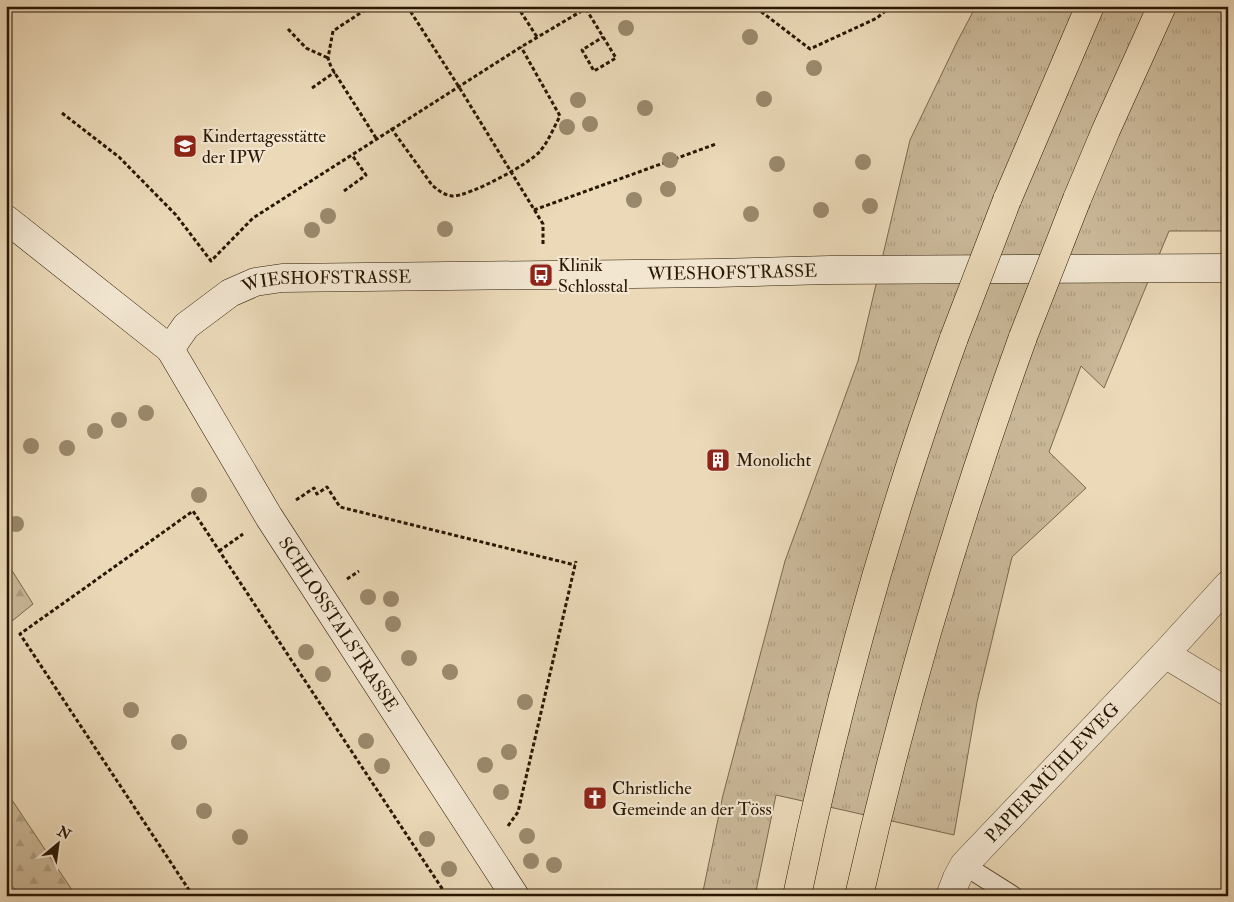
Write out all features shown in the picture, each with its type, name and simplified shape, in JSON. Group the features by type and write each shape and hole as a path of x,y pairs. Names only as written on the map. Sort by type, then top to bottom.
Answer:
{"highway":[{"path":"796,896 814,810 860,631 914,452 954,338 1007,200 1090,6"},
{"path":"859,896 898,736 975,472 1022,337 1077,199 1162,6"}],"main road":[{"path":"6,219 170,348"},
{"name":"WIESHOFSTRASSE","path":"170,348 186,326 230,293 255,282 282,278 716,274 840,270 1228,268"},
{"name":"SCHLOSSTALSTRASSE","path":"170,348 269,517 515,896"},
{"name":"PAPIERMÜHLEWEG","path":"950,896 964,865 1228,585"},
{"path":"1165,654 1228,692"}],"lane":[{"path":"964,865 1013,896"}],"path":[{"path":"372,6 333,31 328,58 334,72 376,138"},
{"path":"407,6 543,224 543,248"},
{"path":"517,6 537,38"},
{"path":"62,113 119,157 176,215 211,261 253,218 391,128 590,6"},
{"path":"759,6 759,10 810,48 877,18 891,6"},
{"path":"586,9 616,58 594,71 582,50 603,37"},
{"path":"288,29 306,48 328,58"},
{"path":"391,128 432,185 441,193 452,196 462,195 511,172 540,152 560,116 521,47"},
{"path":"312,88 334,72"},
{"path":"534,210 716,144"},
{"path":"344,190 366,175 352,155"},
{"path":"293,502 314,488 317,494 328,486 340,507 576,563 518,812 487,852"},
{"path":"193,896 20,634 193,512 447,896"},
{"path":"219,551 244,533"},
{"path":"345,581 359,571"}],"green space":[{"path":"976,6 1228,6 1228,231 1169,231 1104,388 1081,366 1049,452 1086,488 1012,557 977,702 954,835 776,795 755,896 702,896 723,795 785,561 858,361 910,140"},
{"path":"6,561 33,604 6,626"},
{"path":"6,791 76,896 21,896 6,879"}],"place":[{"name":"Kindertagesstätte der IPW","path":"185,146"},
{"name":"Klinik Schlosstal","path":"541,275"},
{"name":"Monolicht","path":"718,460"},
{"name":"Christliche Gemeinde an der Töss","path":"595,798"}]}
